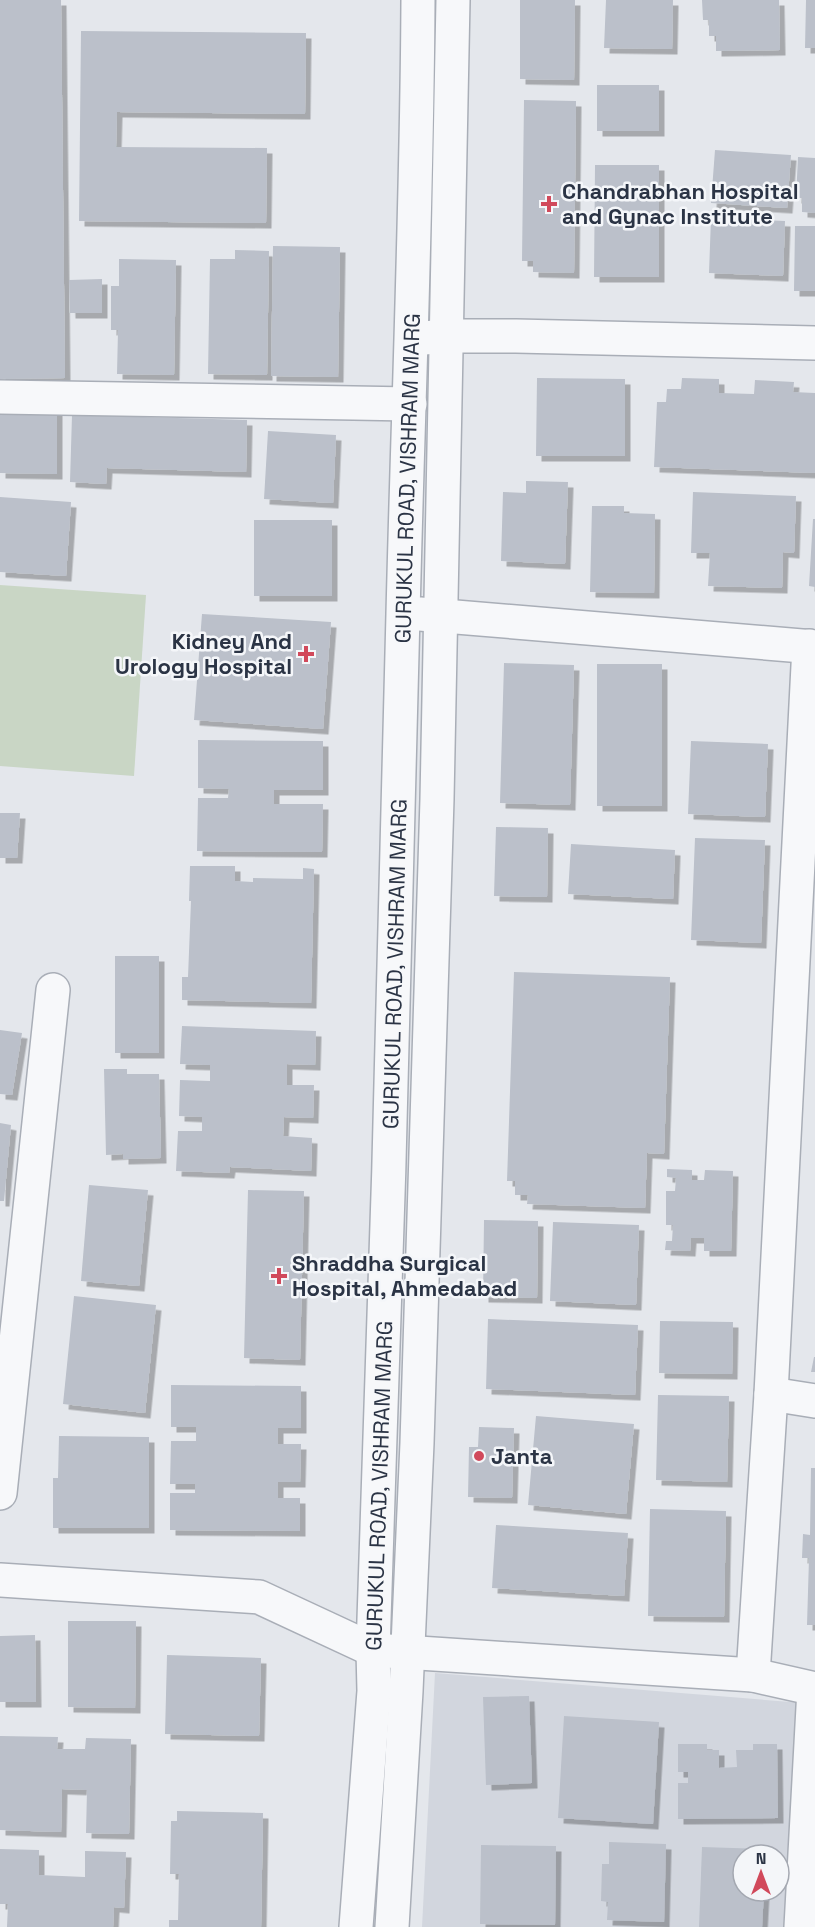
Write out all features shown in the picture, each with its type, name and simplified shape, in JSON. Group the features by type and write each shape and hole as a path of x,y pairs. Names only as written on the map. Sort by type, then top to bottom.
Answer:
{"street":[{"name":"GURUKUL ROAD, VISHRAM MARG","path":"356,1927 374,1691 373,1650 397,926 403,612 417,156 418,0"},
{"name":"GURUKUL ROAD, VISHRAM MARG","path":"392,1927 417,1431 437,799 453,0"},
{"path":"411,339 446,336 815,344"},
{"path":"0,397 410,404"},
{"path":"403,612 812,646 771,1394 753,1674"},
{"path":"0,1493 53,990"},
{"path":"771,1394 815,1401"},
{"path":"0,1580 259,1597 373,1650 753,1674 814,1689 801,1927"}],"shaded area":[{"path":"435,1673 803,1703 792,1927 422,1927"}],"green space":[{"path":"0,585 146,595 134,776 0,766"}],"building":[{"path":"0,0 61,0 65,378 0,379"},
{"path":"520,0 575,0 574,80 520,79"},
{"path":"606,0 673,0 672,49 604,48"},
{"path":"702,0 779,0 780,50 716,51 716,36 709,36 709,20 703,20"},
{"path":"806,0 815,0 815,48 805,48"},
{"path":"81,31 306,33 305,114 117,112 116,147 267,148 266,223 79,221"},
{"path":"597,85 659,85 659,131 597,131"},
{"path":"524,100 576,101 574,273 533,272 533,261 522,261"},
{"path":"715,150 791,155 787,208 711,203"},
{"path":"798,157 815,158 815,213 802,212 802,198 796,198"},
{"path":"595,165 659,165 659,277 594,277"},
{"path":"711,218 785,221 783,276 709,273"},
{"path":"795,226 815,226 815,291 794,291"},
{"path":"273,246 340,247 338,377 271,376"},
{"path":"235,250 269,251 267,375 208,374 210,259 235,259"},
{"path":"119,259 176,260 174,375 117,374 118,330 111,330 111,286 119,286"},
{"path":"102,279 102,313 70,313 69,280"},
{"path":"537,378 625,379 625,456 536,456"},
{"path":"682,378 719,379 719,393 754,394 755,380 794,382 793,392 815,393 815,473 654,467 657,402 666,402 667,389 681,389"},
{"path":"0,404 57,404 57,474 0,473"},
{"path":"72,415 247,420 246,472 107,468 106,484 70,482"},
{"path":"268,431 336,435 333,503 264,499"},
{"path":"526,481 568,482 565,564 501,561 503,492 526,493"},
{"path":"693,492 796,496 794,553 783,552 782,588 708,586 710,553 691,553"},
{"path":"0,497 71,502 66,576 0,572"},
{"path":"592,506 624,506 624,513 655,514 654,593 590,592"},
{"path":"813,519 815,519 815,587 809,586"},
{"path":"254,520 332,520 332,596 254,596"},
{"path":"202,614 331,622 323,729 194,720"},
{"path":"504,663 574,665 570,805 500,803"},
{"path":"597,664 662,664 662,806 597,806"},
{"path":"198,740 323,741 323,790 274,790 274,804 323,804 322,852 197,851 198,798 228,798 229,789 198,788"},
{"path":"691,741 768,744 765,817 688,814"},
{"path":"0,813 20,813 17,858 0,858"},
{"path":"496,827 548,828 547,897 494,896"},
{"path":"695,838 765,840 761,943 691,940"},
{"path":"571,844 675,850 673,899 568,894"},
{"path":"190,866 235,866 235,881 253,882 253,878 303,879 303,868 314,869 311,1003 182,1000 182,977 188,977"},
{"path":"115,956 159,956 159,1053 115,1053"},
{"path":"514,972 670,977 664,1154 647,1153 645,1208 527,1204 528,1195 515,1195 515,1181 507,1181"},
{"path":"182,1026 316,1031 315,1065 287,1064 287,1085 314,1085 313,1118 284,1117 283,1136 312,1138 311,1171 230,1167 229,1173 176,1171 178,1131 202,1131 202,1117 179,1116 180,1080 210,1081 210,1065 180,1064"},
{"path":"0,1030 22,1033 12,1095 0,1094"},
{"path":"104,1069 127,1069 127,1074 159,1074 161,1158 123,1159 123,1154 106,1155"},
{"path":"0,1123 11,1125 4,1201 0,1201"},
{"path":"667,1169 692,1170 692,1180 704,1180 705,1170 733,1171 731,1251 704,1251 704,1238 691,1238 690,1251 665,1250 666,1241 672,1241 673,1225 666,1225 666,1191 675,1191 676,1178 667,1177"},
{"path":"89,1185 148,1190 139,1286 81,1281"},
{"path":"248,1190 304,1191 300,1360 244,1358"},
{"path":"484,1220 538,1221 537,1298 483,1297"},
{"path":"553,1222 639,1225 636,1305 550,1301"},
{"path":"74,1296 156,1305 145,1413 63,1404"},
{"path":"488,1319 638,1325 635,1395 486,1389"},
{"path":"660,1321 733,1322 732,1374 659,1373"},
{"path":"814,1357 815,1372 811,1372"},
{"path":"171,1385 301,1386 301,1428 278,1428 278,1444 301,1444 300,1482 278,1482 278,1498 300,1498 300,1531 170,1530 170,1493 195,1493 195,1484 170,1484 171,1441 196,1441 196,1427 171,1427"},
{"path":"658,1395 729,1396 727,1482 656,1480"},
{"path":"536,1416 634,1424 626,1514 528,1505"},
{"path":"479,1427 514,1428 512,1498 468,1497 469,1447 478,1447"},
{"path":"59,1436 149,1437 149,1528 53,1528 53,1478 58,1478"},
{"path":"811,1468 815,1468 815,1625 807,1625 809,1558 802,1558 803,1534 810,1535"},
{"path":"650,1509 726,1511 724,1617 648,1616"},
{"path":"496,1525 628,1533 624,1596 492,1588"},
{"path":"68,1621 136,1621 135,1708 68,1707"},
{"path":"35,1635 36,1702 0,1702 0,1636"},
{"path":"167,1655 261,1658 259,1736 165,1734"},
{"path":"529,1696 532,1783 486,1785 483,1697"},
{"path":"564,1716 659,1722 653,1824 558,1818"},
{"path":"0,1736 58,1737 57,1749 85,1749 86,1738 131,1739 129,1834 86,1833 87,1790 62,1789 61,1832 0,1830"},
{"path":"678,1744 707,1744 707,1750 719,1750 719,1768 737,1767 736,1750 753,1750 753,1744 777,1744 778,1818 678,1819 678,1783 688,1783 688,1772 678,1772"},
{"path":"177,1811 263,1813 261,1927 169,1927 169,1920 178,1920 179,1874 170,1874 171,1821 177,1821"},
{"path":"609,1842 666,1844 664,1922 607,1920 608,1902 601,1901 602,1864 609,1864"},
{"path":"481,1845 556,1846 555,1925 480,1924"},
{"path":"702,1847 731,1848 731,1903 763,1903 762,1927 699,1927"},
{"path":"0,1849 39,1850 39,1875 85,1877 85,1851 126,1852 124,1908 114,1907 113,1927 7,1927 8,1904 0,1904"}],"place":[{"name":"Chandrabhan Hospital and Gynac Institute","path":"549,204"},
{"name":"Kidney And Urology Hospital","path":"306,654"},
{"name":"Shraddha Surgical Hospital, Ahmedabad","path":"279,1276"},
{"name":"Janta","path":"479,1456"}]}
